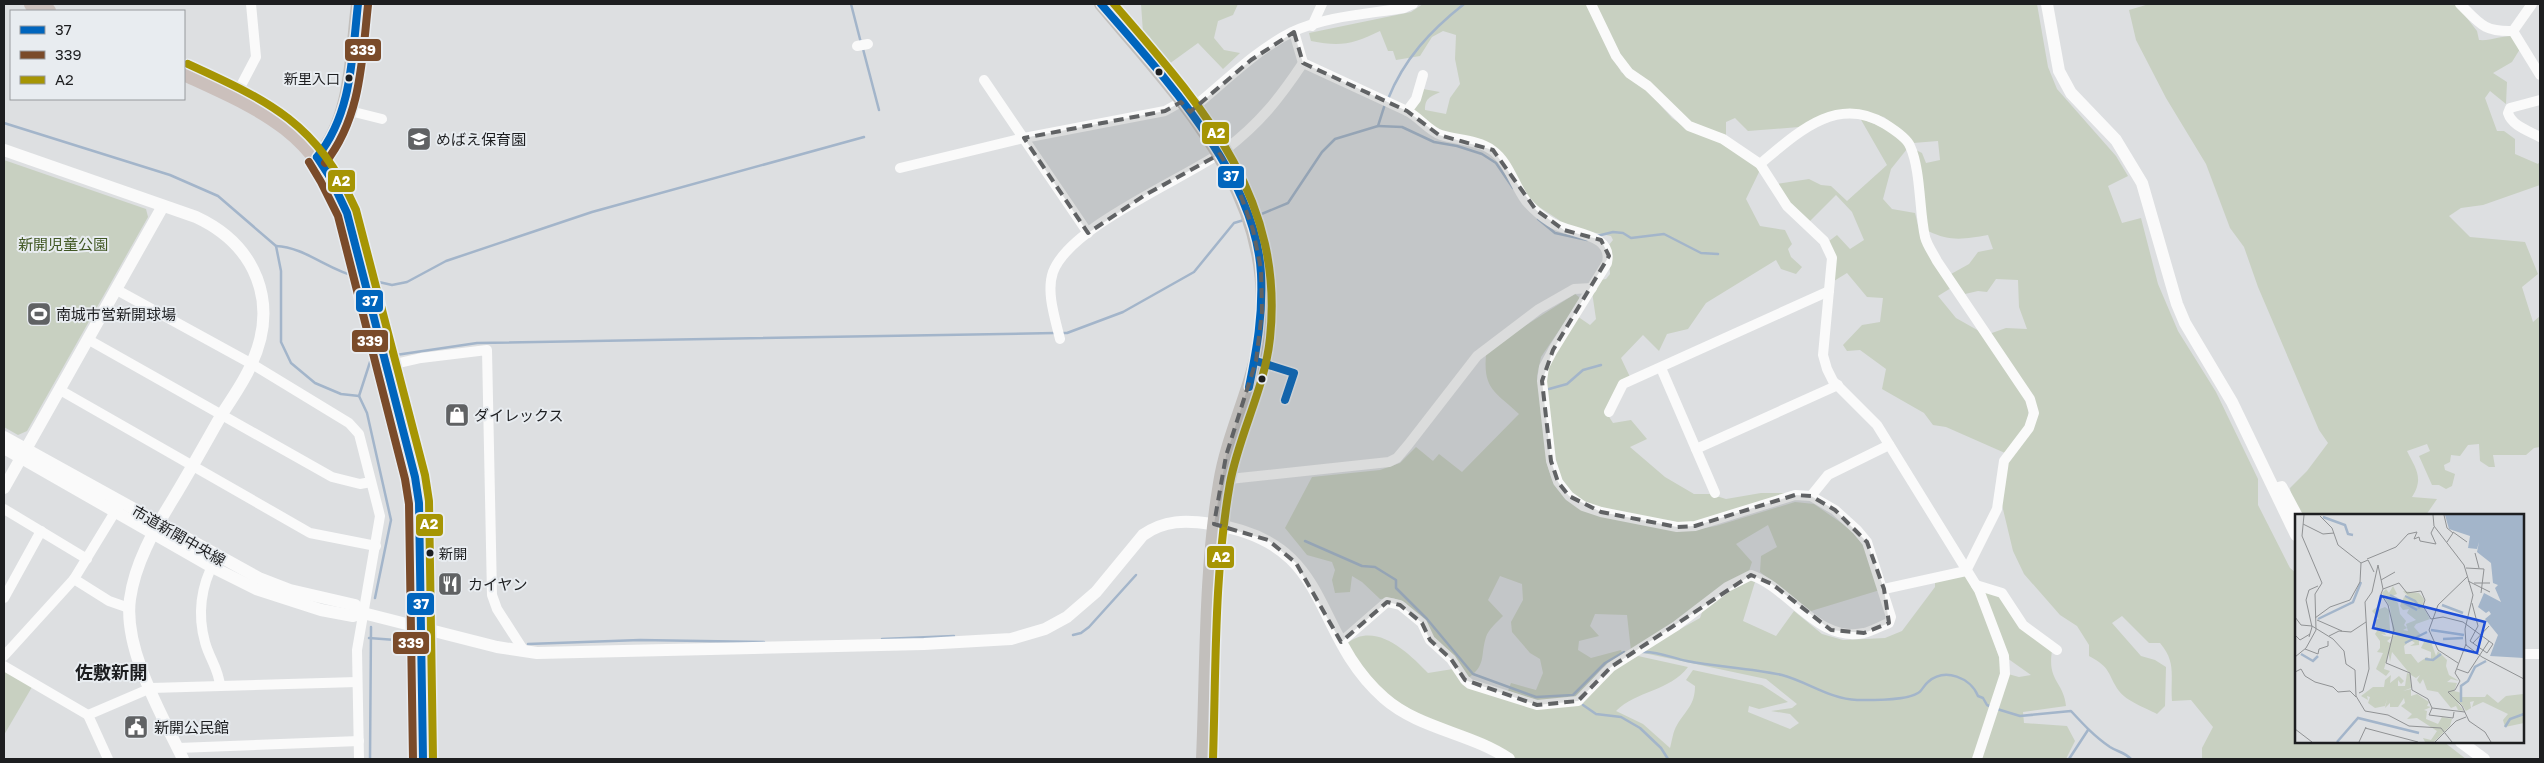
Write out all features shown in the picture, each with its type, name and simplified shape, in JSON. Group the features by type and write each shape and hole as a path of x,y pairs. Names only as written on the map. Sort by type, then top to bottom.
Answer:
{"highway":[{"path":"32,4 46,10"},
{"path":"185,74 235,97 282,124 299,137 317,158 344,204 365,278 415,477 419,503 423,759"}],"main road":[{"path":"317,158 331,139 342,109 358,4"},
{"path":"1102,4 1185,106 1220,153 1236,182 1250,218 1263,285 1260,336 1253,374 1226,456 1220,480 1214,524 1204,759"}],"street":[{"path":"235,97 256,57 251,4"},
{"path":"1312,26 1322,4"},
{"path":"900,168 1024,138 1185,106 1294,32 1312,26 1404,8 1412,4"},
{"path":"1591,4 1616,56 1629,73 1648,86 1689,126 1723,139 1760,164 1786,206 1824,241 1832,258 1823,356 1827,369 1838,385 1877,425 1976,586 2004,656 2005,674 1977,759"},
{"path":"2047,4 2052,36 2062,77 2071,93 2116,140 2142,183 2150,206 2170,287 2179,311 2232,402 2295,533"},
{"path":"2460,4 2481,26 2498,32 2514,30 2532,4"},
{"path":"2514,30 2539,69"},
{"path":"1294,32 1303,63 1407,110 1419,117 1439,135 1493,150 1504,163 1527,201 1550,222 1564,230 1601,240 1609,256 1604,271 1553,350 1544,367 1542,381 1551,461 1558,482 1569,496 1583,506 1601,512 1677,527 1695,526 1794,495 1811,496 1835,510 1867,542 1884,589 1891,617 1889,623 1864,633 1845,634 1831,630 1816,622 1772,584 1750,575 1727,587 1676,626 1611,667 1578,701 1537,705 1470,684 1465,680 1451,659 1430,640 1422,623 1400,605 1394,603 1386,602 1380,606 1341,642"},
{"path":"1059,334 1051,298 1053,272 1060,258 1088,233 1145,195 1220,153 1269,112 1303,63"},
{"path":"1407,110 1416,99 1424,74"},
{"path":"984,80 1088,233"},
{"path":"2540,100 2510,108 2508,113 2509,118 2518,126 2540,137"},
{"path":"342,109 382,118"},
{"path":"1760,164 1806,125 1827,118 1851,114 1876,119 1893,129 1910,145 1926,238 1937,261 2030,399 2034,413 2029,428 2004,461 1997,509 1966,572"},
{"path":"4,150 196,217 217,227 246,256 260,285 263,307 262,328 252,364 156,528 133,582 129,608 133,640 151,688 180,754 359,741"},
{"path":"4,488 163,206"},
{"path":"1220,480 1390,462 1408,446 1477,356 1539,309 1574,289 1592,288"},
{"path":"117,290 252,364 349,423 359,434 380,516 357,650 359,759"},
{"path":"1609,412 1623,384 1829,291"},
{"path":"88,340 332,477 360,484 371,482"},
{"path":"385,360 421,358 487,350 492,595 497,609 524,651"},
{"path":"1661,368 1715,493"},
{"path":"1696,449 1838,385"},
{"path":"60,390 310,533 376,546"},
{"name":"市道新開中央線","path":"4,437 23,454"},
{"path":"1811,496 1828,475 1889,445"},
{"name":"市道新開中央線","path":"4,448 23,454 59,473 214,562 258,584 288,596 322,604 355,606 363,613 421,626 477,642 524,651 556,653 780,643 924,640 993,642 1011,639 1045,629 1067,617 1085,603 1142,535 1154,527 1188,521 1214,524 1257,535 1268,540 1289,556 1308,578 1341,642 1358,669 1393,706 1432,725 1493,750 1509,759"},
{"path":"2274,488 2282,486 2297,514"},
{"path":"4,656 74,579 118,507"},
{"path":"4,509 87,559"},
{"path":"4,598 41,531"},
{"path":"214,562 200,604 205,642 219,675 220,686"},
{"path":"1884,589 1966,572"},
{"path":"74,579 110,601 129,608"},
{"path":"1976,586 2002,593 2023,625 2057,650"},
{"path":"2524,654 2540,654"},
{"path":"4,666 88,715 108,759"},
{"path":"88,715 151,688 357,682"},
{"path":"2462,743 2484,759"}],"highlighted area":[{"path":"1294,32 1303,63 1407,111 1439,135 1493,150 1536,210 1564,230 1601,240 1609,256 1553,350 1542,381 1551,461 1558,482 1569,496 1601,512 1677,527 1695,526 1795,495 1811,496 1835,510 1867,542 1884,589 1889,623 1864,633 1831,630 1772,584 1751,575 1611,667 1578,701 1537,705 1465,680 1451,659 1430,640 1422,623 1400,605 1387,602 1341,642 1296,563 1268,540 1214,524 1226,456 1256,361 1262,312 1261,269 1253,230 1236,182 1220,154 1145,195 1088,233 1024,138 1165,111 1181,102 1190,112 1251,60"}],"green space":[{"path":"1141,4 1238,4 1233,15 1218,21 1214,38 1224,50 1240,53 1223,69 1198,43 1169,64 1153,51 1150,37 1143,32"},
{"path":"1423,4 1588,4 1621,72 1644,87 1672,118 1690,131 1719,142 1751,162 1760,170 1746,199 1760,226 1785,230 1792,244 1788,249 1791,257 1802,267 1796,274 1781,269 1776,260 1706,303 1688,329 1667,334 1659,351 1643,335 1621,358 1630,377 1606,412 1613,423 1631,420 1647,439 1630,447 1665,477 1694,494 1710,494 1726,499 1761,493 1791,493 1697,523 1679,524 1606,510 1571,496 1560,481 1553,460 1547,407 1546,370 1577,316 1590,325 1596,319 1592,292 1600,280 1606,279 1610,274 1608,246 1613,240 1611,236 1562,226 1559,220 1530,201 1496,150 1440,132 1410,110 1423,89 1440,92 1429,98 1425,110 1446,114 1450,98 1460,84 1455,59 1456,35 1443,31 1432,37 1420,56 1396,60 1393,51 1388,51 1380,31 1347,43 1331,44 1311,41 1309,33 1411,12"},
{"path":"1595,4 2037,4 2048,67 2057,89 2116,156 2128,176 2108,186 2122,223 2141,218 2158,284 2178,331 2216,392 2258,479 2258,505 2290,568 2295,572 2295,743 2445,743 2466,759 2202,758 2202,748 2213,727 2191,700 2172,701 2172,670 2165,650 2160,643 2149,643 2122,616 2112,623 2141,656 2155,660 2166,667 2165,706 2157,714 2122,695 2102,664 2089,656 2089,645 2077,626 2060,615 2024,574 2013,551 2002,505 2007,463 2038,415 1989,334 2006,328 2027,329 2019,307 2018,280 1996,279 1987,292 1978,291 1965,294 1951,274 1969,264 1978,252 1993,249 1988,235 1958,239 1944,237 1928,231 1914,149 1922,153 1926,163 1940,160 1938,141 1913,143 1902,131 1884,117 1867,113 1799,127 1748,131 1735,118 1726,122 1726,135 1692,124 1631,69 1619,53"},
{"path":"2149,4 2456,4 2477,31 2479,40 2512,36 2520,49 2512,62 2493,73 2507,82 2506,104 2490,91 2485,98 2497,131 2504,131 2515,139 2515,154 2538,164 2540,161 2540,185 2483,205 2461,208 2449,216 2470,237 2525,242 2538,274 2522,287 2533,322 2540,316 2540,447 2534,448 2526,455 2493,455 2495,467 2489,467 2480,461 2479,444 2468,445 2460,456 2451,455 2450,462 2444,465 2445,470 2455,474 2452,486 2446,489 2439,485 2432,485 2419,456 2430,451 2427,444 2407,451 2416,468 2418,479 2416,490 2412,497 2437,499 2427,514 2302,514 2291,495 2290,488 2307,471 2328,443 2319,430 2258,287 2244,247 2230,228 2206,164 2166,98 2136,40 2129,10"},
{"path":"1860,118 1880,126 1893,134 1907,149 1891,169 1883,199 1892,209 1915,213 1922,241 1951,288 1938,296 1956,318 1979,331 2027,400 2028,416 2024,429 2005,453 1946,427 1933,425 1924,413 1882,389 1886,369 1860,350 1847,351 1843,345 1862,325 1880,322 1883,298 1867,297 1847,273 1834,281 1829,241 1837,235 1850,249 1864,240 1852,212 1836,195 1809,222 1790,205 1777,184 1809,179 1821,185 1831,186 1847,201 1887,165"},
{"name":"新開児童公園","path":"4,160 146,209 148,217 27,431 18,435 4,427"},
{"path":"1575,294 1579,297 1579,301 1541,357 1537,376 1547,464 1552,480 1566,498 1667,529 1687,531 1716,526 1795,502 1814,504 1850,529 1863,545 1880,590 1811,611 1760,572 1761,556 1777,547 1768,525 1736,544 1752,562 1749,571 1631,651 1627,615 1595,614 1590,626 1599,636 1579,641 1578,650 1591,658 1621,650 1623,655 1602,668 1582,693 1573,698 1540,701 1508,691 1511,683 1536,690 1543,673 1540,659 1530,653 1512,632 1511,622 1523,600 1522,584 1500,576 1488,600 1503,616 1487,634 1480,665 1467,679 1406,603 1393,598 1380,599 1362,582 1352,576 1350,592 1335,593 1332,580 1335,570 1332,562 1307,555 1285,528 1312,477 1380,470 1400,463 1416,447 1433,461 1439,454 1462,472 1519,414 1498,395 1489,383 1486,355 1514,333"},
{"path":"1965,575 1977,592 1999,657 2002,673 1974,759 1516,759 1508,753 1429,719 1400,703 1375,683 1346,644 1357,637 1368,635 1379,637 1401,648 1428,673 1453,669 1465,686 1568,706 1617,667 1638,656 1688,667 1672,681 1633,699 1616,711 1643,724 1670,748 1676,727 1689,707 1695,693 1695,686 1686,680 1693,670 1762,685 1788,702 1759,709 1749,706 1748,712 1790,729 1799,723 1790,714 1771,711 1792,708 1797,704 1766,679 1639,652 1700,618 1704,607 1722,593 1748,580 1755,582 1743,621 1776,636 1794,611 1822,634 1843,640 1885,638 1902,631 1935,587 1935,582"},
{"path":"1982,591 2000,596 2052,651 2052,669 2065,698 2066,706 2023,712 2024,723 2067,726 2075,741 2066,759 1981,759 2008,674 2019,677 2031,675 2007,658"},
{"path":"4,671 32,687 4,735"}],"waterway":[{"path":"851,4 861,43"},
{"path":"1388,99 1410,58 1429,35 1464,4"},
{"path":"863,49 879,110"},
{"path":"1252,218 1288,203 1322,152 1335,139 1378,126 1385,104"},
{"path":"4,123 170,175 218,196 276,246 281,271 281,342 291,363 315,383 341,394 359,396 367,413 391,520 375,598"},
{"path":"1378,126 1402,127 1434,142 1457,146 1482,154 1496,163 1513,188"},
{"path":"370,280 392,285 407,282 446,261 592,212 864,137"},
{"path":"1538,219 1555,233 1587,240"},
{"path":"1060,333 1067,333 1123,312 1194,272 1234,223 1244,220"},
{"path":"1597,236 1613,232 1623,233 1631,238 1664,234 1701,253 1718,254"},
{"path":"276,246 297,250 337,270 358,277"},
{"path":"389,356 477,343 1055,333"},
{"path":"359,396 370,362 379,359"},
{"path":"1549,389 1567,384 1583,370 1601,365"},
{"path":"1305,541 1362,566 1375,567 1396,580 1396,588 1427,619 1473,674 1536,697 1573,695 1605,663 1624,652"},
{"path":"1073,635 1081,633 1089,627 1136,575"},
{"path":"370,759 371,627"},
{"path":"882,639 954,636"},
{"path":"369,638 409,641"},
{"path":"528,644 640,640 764,642"},
{"path":"1642,652 1699,663 1782,675 1838,697 1857,700 1913,696 1935,678 1949,675 1970,684 1978,696 1983,698 1987,705 1992,707"},
{"path":"1583,705 1596,714 1621,717 1640,728 1661,748 1668,759"},
{"path":"1997,709 2020,716 2071,711 2099,739 2131,759"},
{"path":"2069,759 2088,730"}],"transit line":[{"name":"37","path":"317,157 329,140 344,104 352,64 358,4"},
{"name":"37","path":"1101,4 1178,95 1202,128 1225,164 1243,200 1255,237 1261,274 1259,331 1249,387"},
{"name":"A2","path":"1114,4 1177,78 1205,116 1230,155 1250,196 1264,240 1271,287 1270,338 1267,357 1258,393 1234,465 1225,517 1218,586 1213,759"},
{"name":"339","path":"325,163 337,146 353,108 358,88 368,5"},
{"name":"A2","path":"188,64 267,104 308,136 325,156 341,180 356,210 425,475 429,501 433,759"},
{"name":"37","path":"317,157 330,177 347,213 415,477 419,503 423,759"},
{"name":"339","path":"309,162 338,216 405,479 409,504 413,759"},
{"name":"37","path":"1256,361 1294,373 1285,400"}],"place":[{"name":"新里入口","path":"349,78"},
{"name":"めばえ保育園","path":"419,139"},
{"name":"南城市営新開球場","path":"39,314"},
{"name":"ダイレックス","path":"457,415"},
{"name":"新開","path":"430,553"},
{"name":"カイヤン","path":"450,584"},
{"name":"新開公民館","path":"136,727"}],"district":[{"name":"佐敷新開","path":"111,672"}]}
